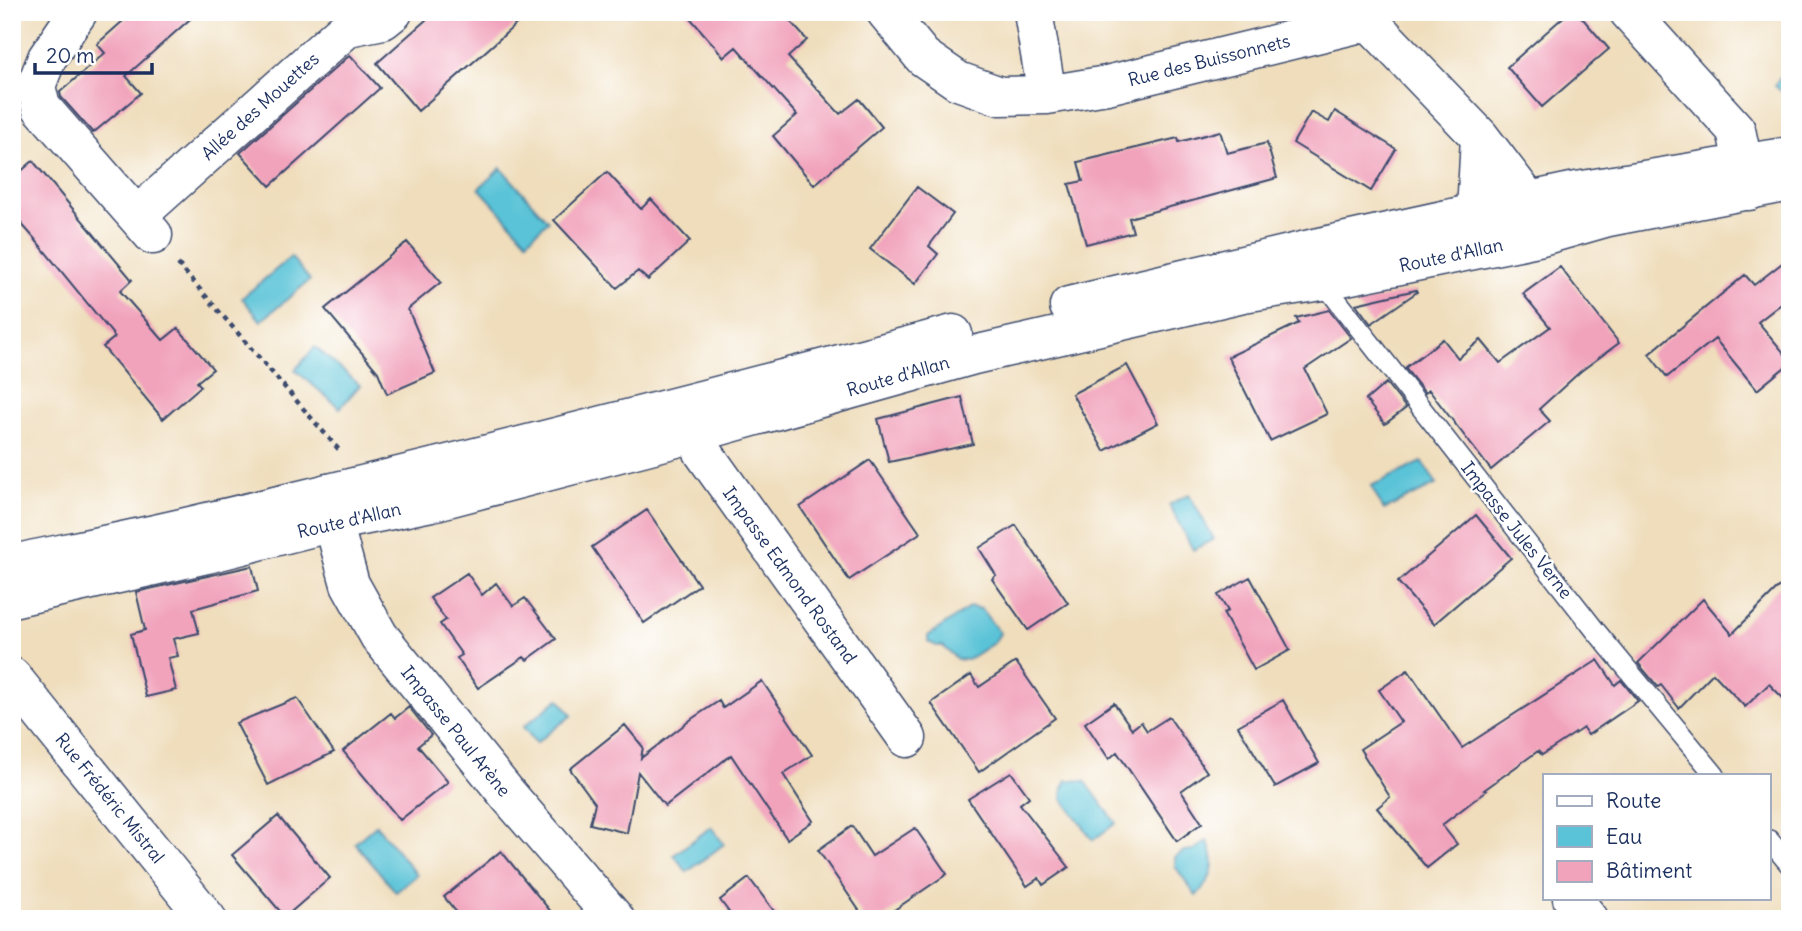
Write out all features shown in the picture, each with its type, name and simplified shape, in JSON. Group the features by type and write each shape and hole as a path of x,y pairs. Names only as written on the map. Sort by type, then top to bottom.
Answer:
{"street":[{"path":"78,12 47,58 36,86 41,107 145,226"},
{"name":"Allée des Mouettes","path":"145,226 348,27 383,20 393,12"},
{"name":"Rue des Buissonnets","path":"886,12 923,57 958,80 1000,96 1047,95 1107,85 1367,17 1480,137 1534,219"},
{"path":"1035,12 1047,95"},
{"path":"1629,12 1736,130 1747,177"},
{"path":"1480,137 1480,230"},
{"name":"Route d'Allan","path":"12,564 196,525 330,508 432,502 696,418 971,342 1242,293 1319,265 1534,219 1608,217 1747,177 1790,156"},
{"name":"Route d'Allan","path":"1747,177 1790,183"},
{"name":"Impasse Edmond Rostand","path":"696,418 703,452 907,738"},
{"name":"Route d'Allan","path":"12,598 206,554 330,508"},
{"name":"Impasse Paul Arène","path":"330,508 350,584 379,636 508,795 615,919"},
{"name":"Rue Frédéric Mistral","path":"12,677 207,919"},
{"path":"1574,900 1589,919"}],"lane":[{"name":"Impasse Jules Verne","path":"1319,265 1595,630 1714,774"},
{"path":"1770,841 1790,865"}],"path":[{"path":"145,226 345,457"}],"water":[{"path":"1781,76 1790,81 1790,98 1775,86"},
{"path":"501,168 548,221 527,241 479,188"},
{"path":"291,257 310,280 261,321 242,298"},
{"path":"315,347 360,385 340,408 295,370"},
{"path":"1422,462 1437,484 1384,510 1371,486"},
{"path":"1189,494 1214,539 1193,550 1169,505"},
{"path":"970,607 981,609 1000,633 995,642 967,660 957,659 943,646 928,642 928,636"},
{"path":"559,699 572,715 536,743 523,727"},
{"path":"1067,780 1085,781 1116,823 1093,840 1062,798"},
{"path":"376,825 417,875 396,892 355,843"},
{"path":"711,827 724,844 687,872 674,855"},
{"path":"1207,841 1212,856 1212,870 1196,896 1175,866 1175,857 1184,851 1194,850"}],"building":[{"path":"133,12 198,12 126,76 141,93 93,133 61,97 60,92 105,53 97,44"},
{"path":"435,12 530,12 418,111 377,63"},
{"path":"685,12 782,12 807,40 788,57 840,114 859,99 882,127 814,185 773,136 797,115 736,47 724,57"},
{"path":"1569,12 1577,12 1609,49 1542,107 1507,67"},
{"path":"350,55 380,88 270,186 240,153"},
{"path":"1335,111 1396,149 1371,191 1293,143 1311,112 1329,122"},
{"path":"1220,131 1227,153 1267,143 1277,178 1129,218 1133,232 1086,244 1069,184 1083,181 1078,162 1178,138 1179,142"},
{"path":"33,161 132,280 120,291 163,340 178,328 213,369 197,382 201,386 163,419 103,347 115,337 12,213 12,179"},
{"path":"607,172 641,209 651,199 690,241 648,280 638,271 617,288 554,220"},
{"path":"917,187 953,214 929,246 938,254 915,284 870,249"},
{"path":"407,242 441,282 408,309 435,373 387,394 378,372 325,309"},
{"path":"1790,257 1790,297 1758,322 1790,363 1757,390 1715,339 1667,377 1649,354 1745,275 1754,285"},
{"path":"1560,267 1619,343 1581,371 1539,409 1550,421 1491,470 1429,390 1425,393 1405,368 1443,339 1458,358 1481,340 1500,363 1550,327 1523,294"},
{"path":"1416,290 1417,292 1371,324 1356,304"},
{"path":"1329,310 1351,338 1305,369 1327,414 1270,441 1228,357 1299,323 1296,318"},
{"path":"1127,365 1158,423 1104,451 1072,394"},
{"path":"1386,383 1406,408 1385,424 1366,400"},
{"path":"962,397 973,444 889,462 878,419"},
{"path":"870,460 920,533 849,580 800,507"},
{"path":"647,510 699,585 644,623 592,547"},
{"path":"1476,515 1511,558 1434,624 1398,582"},
{"path":"1016,525 1068,603 1028,630 992,579 996,575 979,548"},
{"path":"252,566 258,591 193,609 199,633 173,639 178,656 168,658 176,690 146,697 131,634 145,630 136,592"},
{"path":"467,573 482,595 496,583 513,606 525,598 556,639 527,660 524,657 478,688 457,658 462,655 440,624 446,620 430,598"},
{"path":"1790,576 1790,705 1769,684 1745,707 1713,673 1679,708 1661,685 1658,687 1638,663 1703,599 1732,634"},
{"path":"1250,577 1290,650 1254,670 1223,613 1228,611 1218,595"},
{"path":"1598,660 1615,685 1621,680 1638,701 1588,735 1583,728 1542,755 1538,751 1484,790 1486,791 1442,825 1457,844 1427,868 1377,808 1390,797 1360,749 1401,722 1379,690 1408,670 1462,748"},
{"path":"1016,662 1055,718 979,772 931,703 971,675 979,687"},
{"path":"762,681 812,755 783,774 813,821 787,839 731,755 665,806 638,772 627,833 590,824 595,803 570,769 625,725 643,747 641,758 719,701 723,708"},
{"path":"297,698 334,752 268,785 236,723"},
{"path":"1283,700 1319,763 1275,787 1238,726"},
{"path":"1114,703 1132,729 1141,722 1147,731 1169,717 1207,772 1181,791 1202,823 1177,841 1117,752 1109,759 1085,723"},
{"path":"409,707 431,735 418,746 448,782 400,820 343,751 391,713 395,718"},
{"path":"1011,772 1029,797 1020,804 1069,867 1043,885 1039,878 1027,886 968,799"},
{"path":"278,816 330,878 285,917 232,855"},
{"path":"852,826 872,856 915,828 947,874 881,919 865,919 818,850"},
{"path":"501,851 557,919 462,919 444,897"},
{"path":"749,878 780,919 734,919 720,900"}]}
